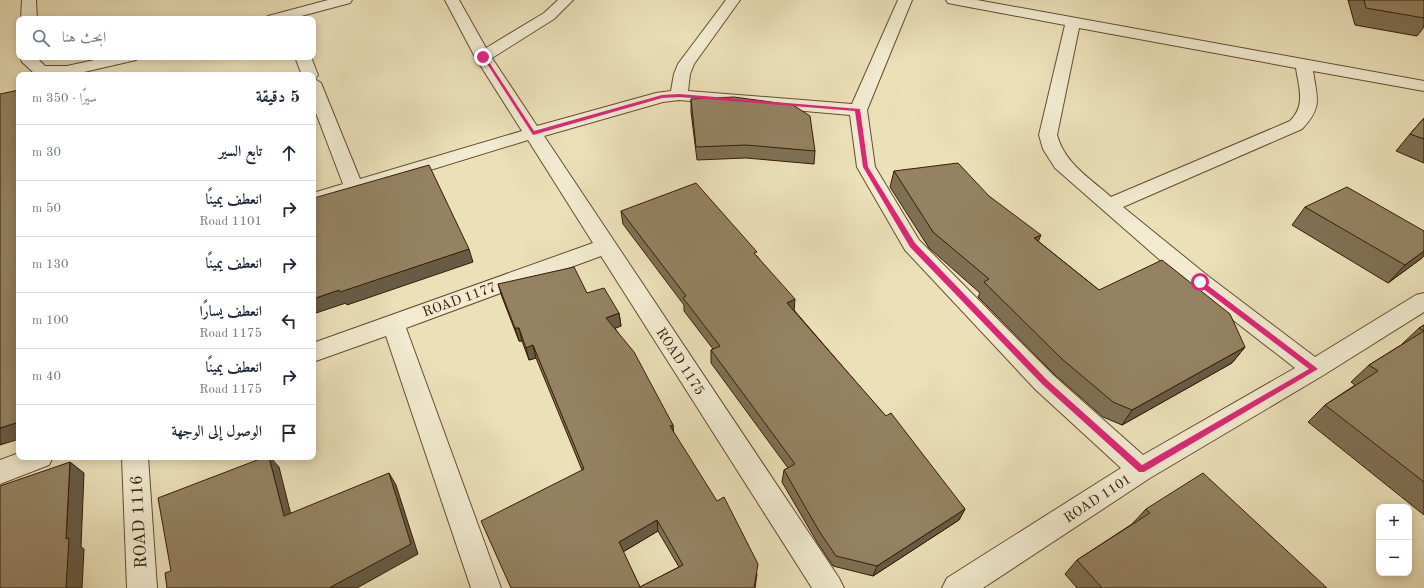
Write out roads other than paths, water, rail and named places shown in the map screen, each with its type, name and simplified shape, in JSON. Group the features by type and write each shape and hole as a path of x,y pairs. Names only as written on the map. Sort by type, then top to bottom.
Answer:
{"street":[{"path":"29,0 29,16"},
{"path":"289,16 345,0"},
{"name":"ROAD 1175","path":"452,0 483,57 829,588"},
{"path":"483,57 549,16 566,0"},
{"path":"679,96 682,74 686,64 733,0"},
{"path":"905,0 858,110 866,167 912,245 1044,382 1141,470"},
{"path":"953,0 1424,86"},
{"path":"1073,22 1048,135 1052,149 1062,164 1109,206 1200,282 1314,369"},
{"path":"29,60 41,71 67,71 121,64"},
{"path":"304,60 309,72"},
{"path":"1109,206 1296,125 1306,115 1309,105 1304,63"},
{"path":"316,92 354,188"},
{"path":"316,199 646,100 679,96 858,110"},
{"name":"ROAD 1177","path":"316,352 606,246"},
{"name":"ROAD 1101","path":"957,588 1141,470 1314,369 1424,301"},
{"path":"393,323 486,588"},
{"path":"0,472 32,460"},
{"name":"ROAD 1116","path":"135,460 142,588"}]}
